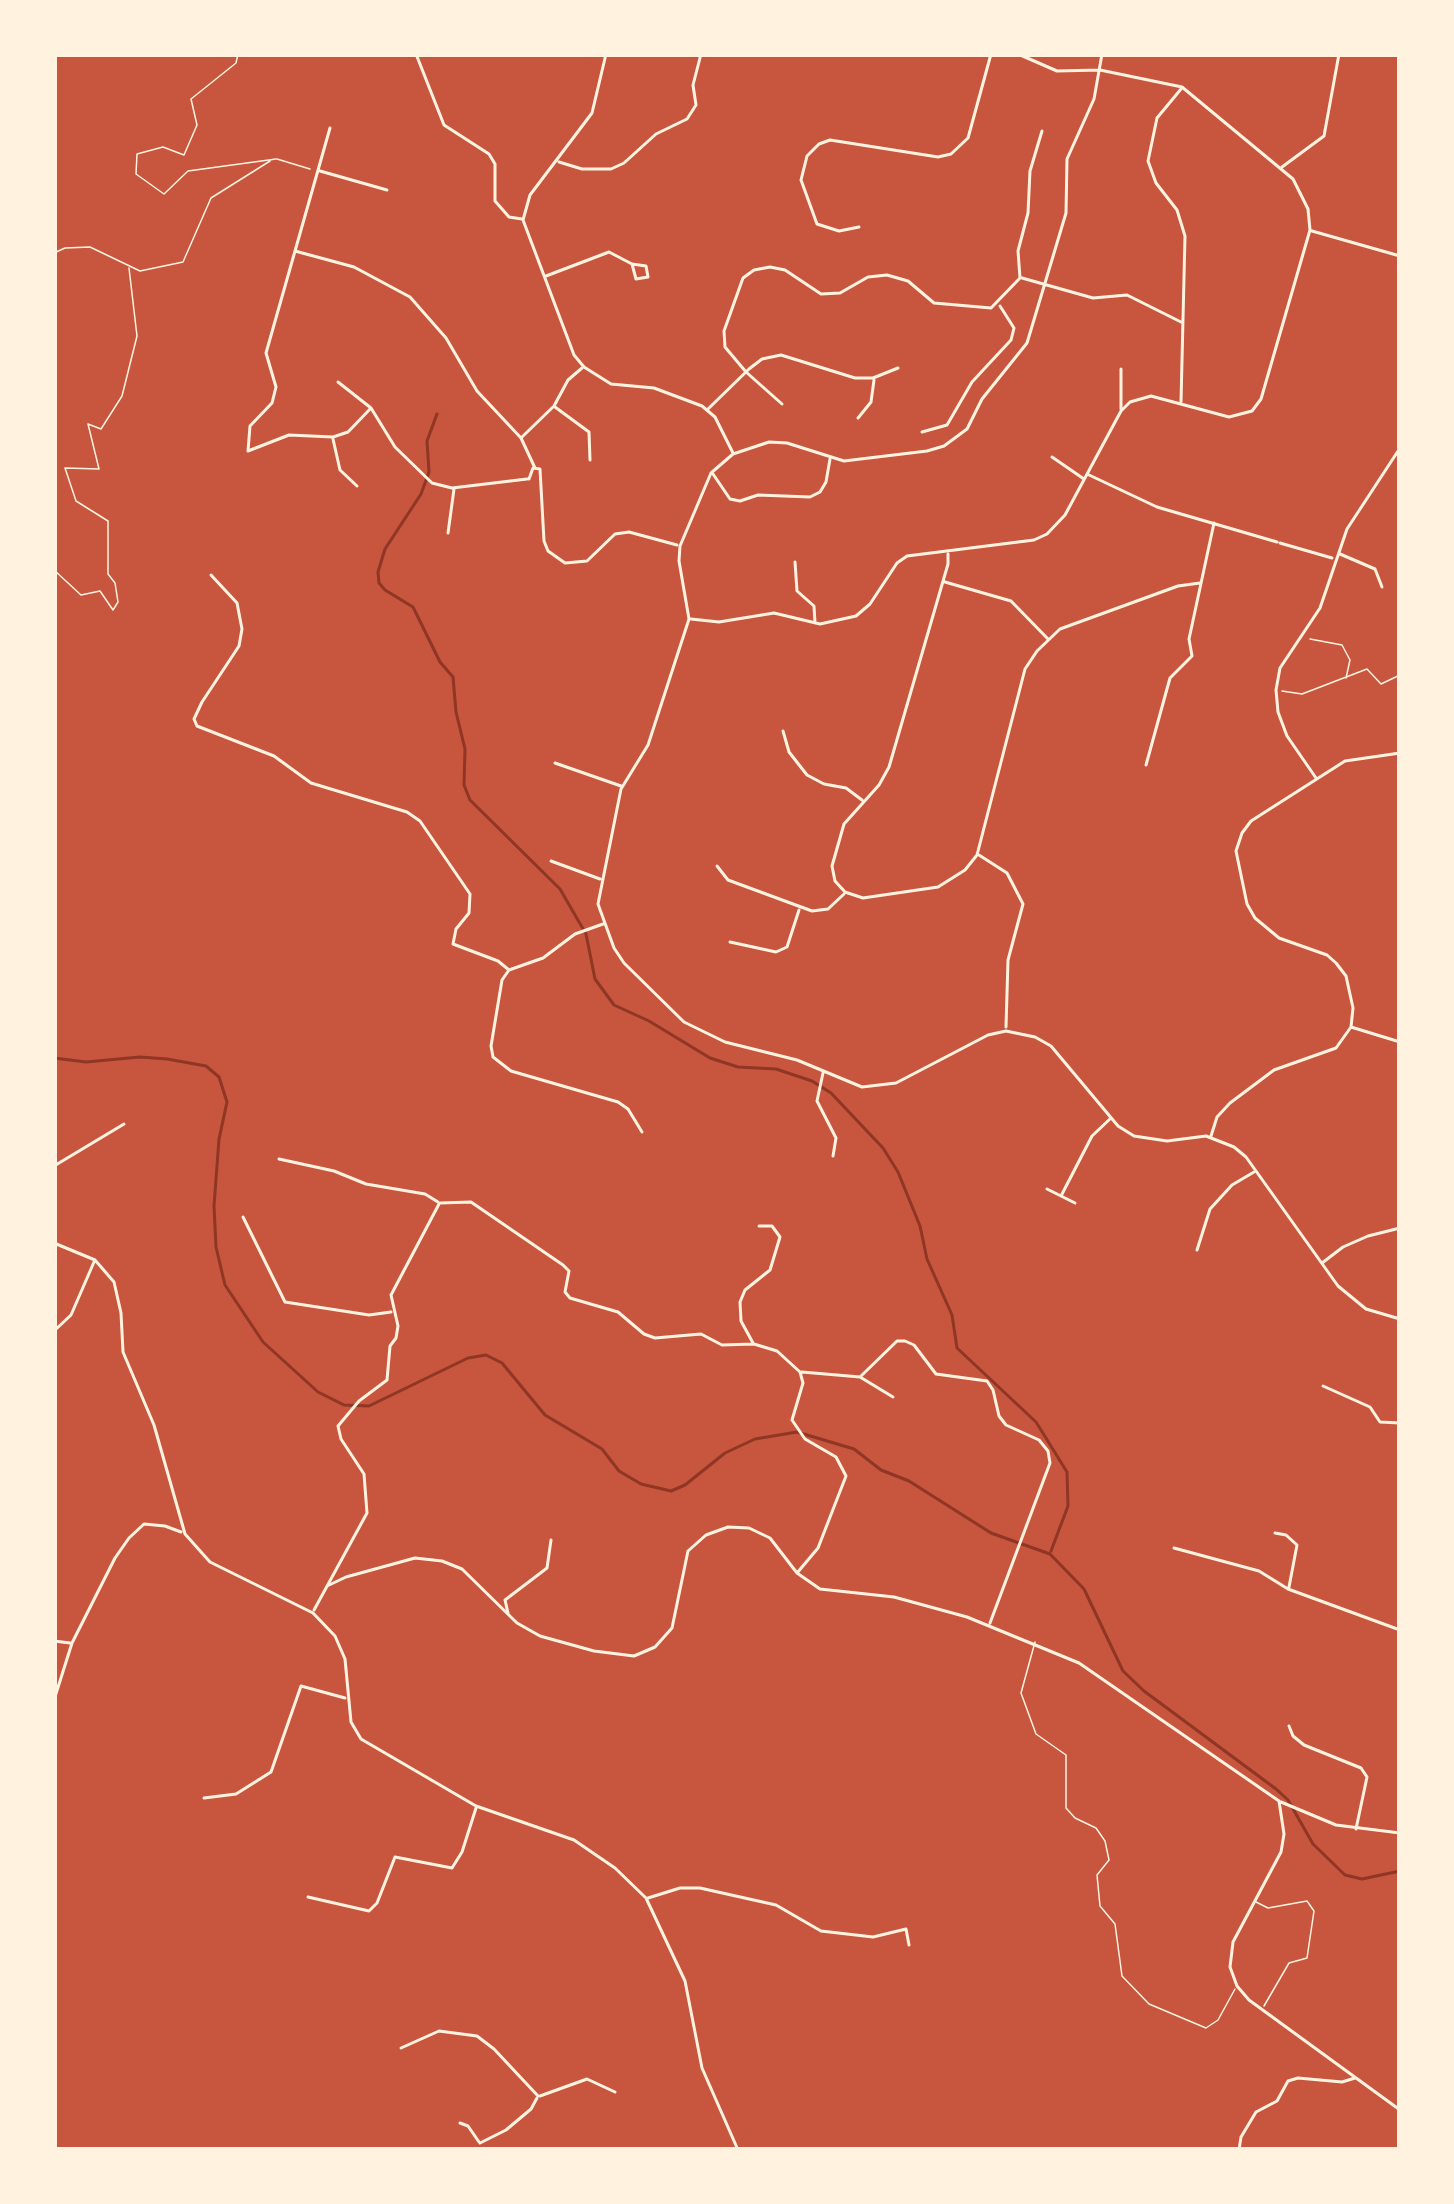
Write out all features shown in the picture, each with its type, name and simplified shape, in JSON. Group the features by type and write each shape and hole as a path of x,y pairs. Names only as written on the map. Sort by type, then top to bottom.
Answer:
{"street":[{"path":"416,54 444,124 451,133 479,144 489,154 495,164 495,202 509,217 524,220"},
{"path":"606,54 592,113 530,195 524,220 574,355 584,368 611,384 687,397 707,410 734,454"},
{"path":"557,162 582,169 611,169 656,134 687,119 696,105 693,85 701,54"},
{"path":"859,226 838,231 817,224 801,180 807,156 830,140 938,157 951,154 968,138 992,54"},
{"path":"689,619 719,622 774,614 836,624 870,604 896,563 907,556 1047,534 1065,515 1130,402 1151,396 1229,417 1252,411 1261,400 1310,230 1303,194 1281,168 1182,87 1100,70 1057,71 1018,54"},
{"path":"1102,54 1086,123 1067,159 1066,213 1046,284 1018,358 991,387 967,429 955,440 927,451 830,459 788,443 770,442 734,454 711,473 680,546 689,619 648,745 622,786 598,904 624,963 684,1022 725,1042 797,1060 862,1087 896,1084 988,1035 1006,1031 1035,1037 1051,1046 1111,1118 1134,1136 1210,1138 1234,1147 1350,1298 1366,1309 1400,1319"},
{"path":"1281,168 1324,136 1340,54"},
{"path":"1181,404 1185,236 1177,211 1156,183 1148,161 1157,118 1182,87"},
{"path":"330,128 266,353 276,387 272,403 250,426 248,451 289,435 333,437 348,432 371,408"},
{"path":"782,404 725,347 724,331 743,278 754,270 785,270 821,294 840,293 868,278 887,275 908,281 934,303 978,309 998,303 1020,278 1018,251 1028,213 1030,171 1042,130"},
{"path":"318,171 387,190"},
{"path":"1310,230 1400,256"},
{"path":"296,250 354,267 410,297 446,338 477,391 521,438 542,475 538,482 548,551 565,563 587,561 615,534 628,532 680,546"},
{"path":"545,276 609,252 632,264"},
{"path":"1020,278 1093,298 1127,295 1181,322"},
{"path":"922,432 946,425 972,382 1011,340 1014,328 998,303"},
{"path":"707,410 762,359 781,355 856,378 873,378 898,368"},
{"path":"521,438 554,406 568,380 584,368"},
{"path":"1121,369 1121,411"},
{"path":"858,418 871,402 873,378"},
{"path":"338,382 371,408 405,458 432,483 454,487 538,482"},
{"path":"554,406 589,432 590,460"},
{"path":"333,437 340,470 357,486"},
{"path":"1316,779 1286,736 1276,690 1280,668 1326,595 1347,529 1400,448"},
{"path":"1052,457 1142,502 1375,569 1382,587"},
{"path":"711,473 730,499 810,497 820,492 830,459"},
{"path":"529,479 535,468"},
{"path":"448,533 454,487"},
{"path":"1146,765 1170,678 1192,656 1190,639 1214,524"},
{"path":"948,552 889,767 844,824 832,866 835,881 845,892 863,898 938,887 964,870 977,854 1025,669 1048,639 1060,628 1178,586 1200,583"},
{"path":"795,562 797,591 814,606 815,623"},
{"path":"211,575 237,603 242,629 239,646 194,719 197,726 274,756 310,783 406,812 420,821 470,894 470,913 456,929 453,944 509,970"},
{"path":"943,582 1011,601 1048,639"},
{"path":"783,731 789,752 807,775 846,788 864,801"},
{"path":"1210,1138 1217,1117 1230,1103 1274,1070 1336,1048 1351,1028 1353,1008 1346,976 1327,955 1279,938 1246,904 1236,851 1242,833 1251,821 1345,761 1400,753"},
{"path":"555,763 622,786"},
{"path":"977,854 1007,873 1023,904 1008,960 1006,1031"},
{"path":"551,861 600,879"},
{"path":"717,866 728,880 812,911 828,909 845,892"},
{"path":"730,942 776,952 787,947 800,908"},
{"path":"604,923 574,934 543,958 509,970 502,980 491,1035 493,1057 512,1071 618,1102 642,1132"},
{"path":"1351,1028 1400,1042"},
{"path":"824,1071 817,1101 836,1138 833,1156"},
{"path":"1061,1196 1092,1136 1111,1118"},
{"path":"54,1166 124,1124"},
{"path":"279,1159 334,1171 366,1184 425,1194 440,1203 471,1202 563,1264 569,1271 565,1292 570,1298 627,1316 644,1334 655,1338 700,1334 722,1346 754,1344 777,1352 800,1372 803,1383 792,1420 805,1439 836,1457 846,1476 818,1548 797,1573"},
{"path":"1197,1250 1210,1210 1232,1185 1255,1172"},
{"path":"1047,1189 1075,1203"},
{"path":"313,1613 367,1513 364,1474 338,1426 359,1401 387,1380 390,1346 398,1326 391,1295 440,1203"},
{"path":"243,1217 285,1302 369,1315 393,1312"},
{"path":"754,1344 741,1321 740,1302 745,1290 770,1270 780,1237 772,1226 759,1226"},
{"path":"1321,1264 1355,1241 1400,1228"},
{"path":"54,1243 94,1260 118,1292 123,1352 154,1425 185,1534"},
{"path":"54,1331 71,1316 94,1260"},
{"path":"860,1377 897,1341 905,1341 914,1345 936,1374 987,1381 998,1416 1048,1450 1050,1463 989,1624"},
{"path":"800,1372 860,1377 893,1397"},
{"path":"1323,1387 1370,1407 1380,1422 1400,1423"},
{"path":"54,1700 72,1643 115,1558 144,1524 185,1534 210,1562 313,1613 334,1636 345,1659 351,1722 362,1739 476,1806 574,1840 615,1868 646,1898 685,1981 702,2068 738,2150"},
{"path":"327,1586 415,1558 442,1561 462,1569 508,1615 540,1636 634,1656 655,1647 672,1628 688,1551 706,1535 728,1527 749,1528 770,1538 797,1573 820,1589 894,1597 1035,1642 1079,1664 1279,1801 1336,1825 1400,1833"},
{"path":"1275,1533 1298,1545 1288,1589"},
{"path":"508,1615 505,1600 548,1568 551,1540"},
{"path":"1174,1548 1258,1571 1288,1589 1400,1630"},
{"path":"54,1641 72,1643"},
{"path":"204,1798 236,1794 271,1772 301,1686 347,1698"},
{"path":"1288,1726 1304,1745 1361,1768 1367,1777 1356,1829"},
{"path":"1279,1801 1284,1834 1281,1852 1233,1942 1230,1966 1237,1986 1400,2110"},
{"path":"308,1897 369,1911 377,1903 394,1857 452,1868 476,1806"},
{"path":"646,1898 680,1888 700,1888 776,1905 820,1931 873,1937 906,1929 909,1946"},
{"path":"401,2048 439,2031 478,2036 538,2096"},
{"path":"1239,2150 1256,2112 1277,2101 1288,2081 1342,2082 1357,2077"},
{"path":"460,2123 468,2126 480,2147 531,2109 538,2096 587,2079 615,2092"}],"lane":[{"path":"1035,1642 1021,1694 1036,1734 1066,1754 1066,1808 1096,1828 1105,1841 1109,1860 1097,1875 1100,1906 1115,1924 1122,1976 1149,2004 1206,2028 1218,2020 1237,1986"},
{"path":"1255,1901 1268,1907 1306,1901 1314,1911 1307,1958 1289,1963 1261,2008"}],"path":[{"path":"238,54 236,63 191,99 196,125 184,155 163,147 137,154 136,174 164,194 188,171 276,159 318,171"},
{"path":"54,253 90,247 129,268 154,271 183,262 211,198 276,159"},
{"path":"54,570 81,595 100,591 113,610 118,602 108,574 108,521 76,501 65,468 99,469 88,424 101,429 122,396 137,336 129,268"},
{"path":"1301,634 1342,645 1350,660 1346,678"},
{"path":"54,656 54,666"},
{"path":"1276,690 1302,694 1367,669 1381,684 1400,675"}],"waterway":[{"path":"437,414 427,441 429,472 421,494 385,549 378,572 385,590 413,607 440,662 453,677 465,749 464,785 470,800 560,889 586,934 595,979 614,1005 710,1058 738,1067 776,1069 812,1081 831,1093 883,1148 920,1226 927,1259 952,1315 957,1348 1036,1422 1067,1472 1068,1506 1051,1551"},
{"path":"54,1058 86,1062 167,1059 206,1066 219,1077 227,1102 214,1206 216,1247 225,1285 263,1342 318,1392 344,1405 369,1406 468,1358 486,1355 502,1363 545,1415 602,1449 619,1471 641,1484 671,1491 725,1453 755,1439 797,1432 854,1449 881,1470 909,1481 991,1533 1050,1554 1084,1589 1123,1671 1288,1800 1313,1844 1345,1875 1362,1879 1400,1871"}]}
